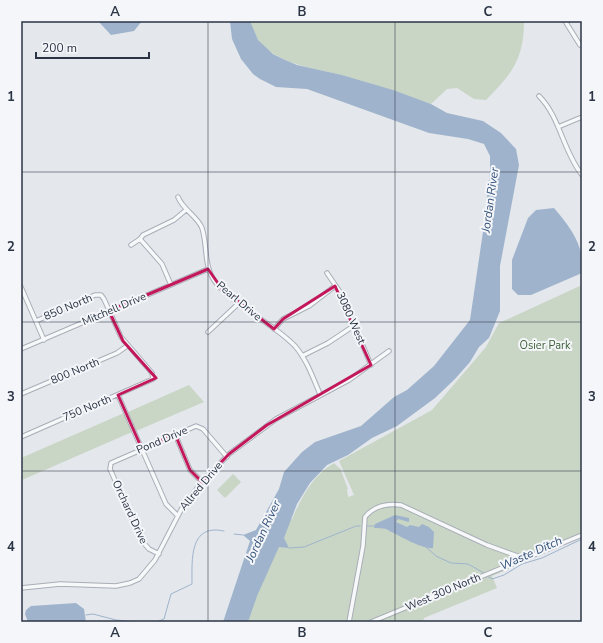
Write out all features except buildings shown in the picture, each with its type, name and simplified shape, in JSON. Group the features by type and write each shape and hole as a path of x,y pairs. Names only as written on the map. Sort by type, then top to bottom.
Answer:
{"street":[{"path":"565,21 581,44"},
{"path":"539,96 546,103 558,127 569,156 582,174"},
{"path":"558,127 582,117"},
{"name":"Pearl Drive","path":"178,197 186,210 202,228 208,270 219,286 290,341 302,356 320,394"},
{"path":"131,245 143,235 174,220 186,210"},
{"path":"140,239 162,264 171,285"},
{"name":"Mitchell Drive","path":"21,349 208,270"},
{"name":"3080 West","path":"327,273 340,292 371,365"},
{"path":"274,329 283,319 306,308 336,286"},
{"path":"21,287 44,340"},
{"name":"850 North","path":"36,321 95,295 101,295 110,311"},
{"path":"208,332 239,303"},
{"path":"110,311 121,338 127,346"},
{"path":"302,356 328,344 354,325"},
{"name":"750 North","path":"21,437 153,379 152,374 127,346"},
{"name":"800 North","path":"21,394 117,353 127,346"},
{"name":"Allred Drive","path":"21,588 60,584 111,586 134,581 146,572 159,554 177,515 202,482 227,456 267,425 320,394 346,382 389,351"},
{"path":"118,395 166,504 177,515"},
{"name":"Pond Drive","path":"110,464 113,461 194,427 200,427 227,456"},
{"path":"175,434 190,470 202,482"},
{"name":"Orchard Drive","path":"110,464 110,469 142,542 149,549 159,554"},
{"path":"349,622 363,546 365,517 377,507 388,504 400,505 487,545 523,558"},
{"name":"West 300 North","path":"371,622 582,534"}],"highlighted area":[{"path":"208,269 222,289 274,329 283,319 335,286 371,365 267,425 229,454 202,482 190,470 175,434 142,449 140,446 118,395 156,378 123,341 109,311"}],"green space":[{"path":"250,21 524,21 522,46 515,65 503,82 486,100 474,99 457,88 447,89 431,104 341,75 290,62 270,51 262,44 255,36"},
{"name":"Osier Park","path":"582,285 582,537 492,576 497,588 424,618 423,622 244,622 284,522 292,519 308,488 320,474 334,463 340,468 348,489 348,497 354,495 339,461 432,410 486,347 499,323"},
{"path":"189,385 204,402 136,431 128,412"},
{"path":"124,413 132,432 22,480 23,472 21,458"},
{"path":"233,474 241,482 225,498 217,490"}],"water":[{"path":"98,21 142,21 134,31 111,35"},
{"name":"Jordan River","path":"230,21 250,21 258,40 273,54 297,65 342,75 393,90 431,104 447,113 483,121 501,133 516,149 519,165 500,266 500,311 489,338 479,347 470,362 455,379 435,398 397,426 372,438 348,455 327,465 310,483 297,504 284,538 289,548 279,547 257,596 248,622 223,622 250,541 243,535 256,530 279,489 284,472 302,452 315,442 361,426 394,397 407,390 434,366 470,320 484,225 490,171 490,156 484,144 468,139 429,133 307,89 276,87 260,79 253,74 241,59 232,39"},
{"path":"554,208 576,238 581,254 582,273 531,295 518,295 512,289 512,260 528,218 536,210"},
{"path":"395,515 409,518 409,522 398,519 396,522 407,527 410,525 419,527 422,524 429,527 434,532 433,548 423,547 386,529 374,528 375,524"},
{"path":"76,603 84,609 86,622 28,622 25,614 26,610 31,606"}],"waterway":[{"name":"Waste Ditch","path":"289,548 304,547 356,526 360,526"},
{"name":"Waste Ditch","path":"366,526 375,526"},
{"path":"156,622 164,619 171,594 192,584 193,555 198,538 204,533 213,530 224,531"},
{"path":"234,534 243,535"},
{"name":"Waste Ditch","path":"487,576 492,579 504,575 522,564 542,558 582,539"},
{"name":"Waste Ditch","path":"426,547 436,556 451,563 468,564 484,573"},
{"path":"86,615 93,614 116,620 137,622"}]}
